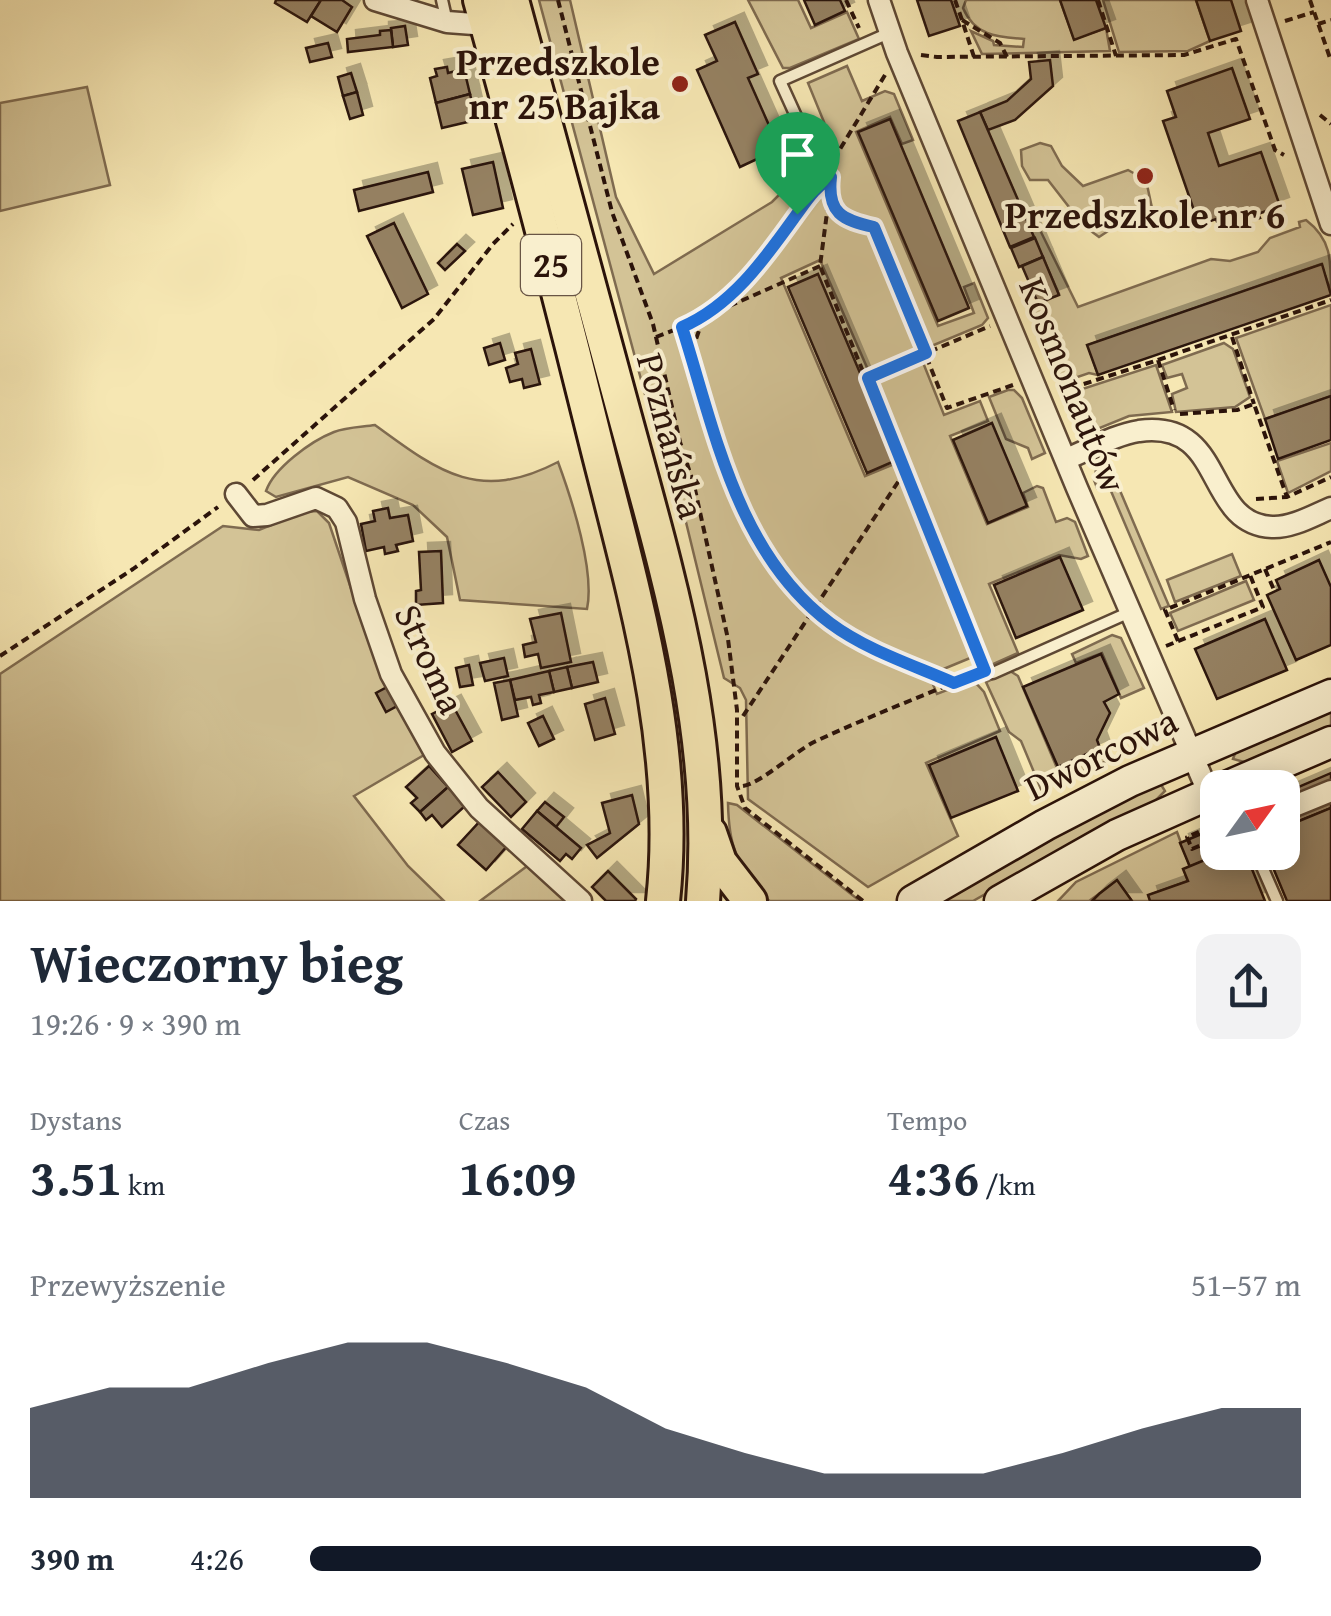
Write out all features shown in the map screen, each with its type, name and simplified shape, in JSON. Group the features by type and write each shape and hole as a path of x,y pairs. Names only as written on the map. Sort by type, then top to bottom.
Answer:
{"main road":[{"name":"Poznańska","path":"512,0 671,592 697,717 706,823 703,901"},
{"name":"Poznańska","path":"484,12 646,647 665,780 667,869 663,901"},
{"path":"706,823 720,862 750,901"}],"street":[{"path":"376,0 447,22 484,12"},
{"name":"Kosmonautów","path":"879,0 1066,459 1200,770"},
{"path":"1257,0 1331,224"},
{"path":"1066,459 1136,432 1176,434 1203,454 1240,516 1272,527 1331,508"},
{"name":"Stroma","path":"236,494 253,516 316,498 337,508 346,522 365,599 391,674 435,752 480,808 581,901"},
{"name":"Dworcowa","path":"914,901 1074,809 1192,753 1331,695"},
{"path":"1271,770 1331,742"},
{"path":"1300,804 1331,791"},
{"path":"1000,901 1117,836 1200,802"}],"lane":[{"path":"442,0 447,22"},
{"path":"800,125 780,81 890,32"},
{"path":"634,599 671,592"},
{"path":"992,673 1131,612"},
{"path":"1263,870 1277,901"}],"path":[{"path":"558,0 612,212 656,336 728,639 738,710 740,800 745,808 863,901"},
{"path":"846,0 862,35"},
{"path":"955,0 974,57"},
{"path":"958,8 962,0"},
{"path":"1098,0 1116,56"},
{"path":"1310,0 1331,61"},
{"path":"1285,10 1288,20"},
{"path":"962,20 1000,43 1007,56"},
{"path":"1318,24 1331,20"},
{"path":"910,49 937,57 1184,56 1236,38 1275,150 1286,156"},
{"path":"743,786 756,784 776,765 815,742 985,671 820,266 834,158 888,68 896,87"},
{"path":"1315,102 1320,118 1331,124"},
{"path":"691,356 702,318 744,283 809,195 831,177"},
{"path":"829,198 844,218 874,227 947,408 1011,384 1021,388"},
{"path":"0,656 236,494 434,319 494,244 536,205"},
{"path":"656,336 820,266"},
{"path":"1054,394 1331,300"},
{"path":"868,378 992,325"},
{"path":"682,327 733,485 759,545 829,622 862,642 954,683"},
{"path":"1231,335 1254,404"},
{"path":"1158,360 1175,414"},
{"path":"743,716 906,470"},
{"path":"1243,494 1269,500 1286,497 1331,477"},
{"path":"1178,641 1164,610 1331,542"},
{"path":"1265,569 1274,590"},
{"path":"1160,642 1162,648 1264,607 1250,576"},
{"path":"1200,831 1187,836 1192,849 1200,846"}],"shaded area":[{"path":"539,0 570,0 616,197 654,274 772,202 806,168 793,135 824,122 808,83 847,66 862,101 885,91 894,94 913,140 902,144 890,117 856,132 938,326 974,313 964,287 974,283 988,318 982,325 869,372 820,260 781,278 865,476 899,462 975,656 929,675 937,694 973,680 984,692 1000,731 926,763 958,836 868,887 748,799 746,700 740,688 724,678 684,514 671,491"},
{"path":"748,0 798,0 811,28 847,12 859,39 783,68"},
{"path":"966,0 1060,0 1074,39 1106,28 1110,51 982,54 971,31 994,45 1023,47 1024,39 980,30 963,8"},
{"path":"1103,0 1196,0 1210,41 1188,51 1119,52"},
{"path":"87,87 110,185 0,211 0,103"},
{"path":"1040,143 1051,146 1062,166 1083,186 1128,170 1146,180 1152,208 1134,214 1099,237 1083,225 1048,180 1030,180 1022,166 1021,150"},
{"path":"1306,220 1325,242 1331,292 1321,264 1088,345 1098,375 1089,373 1063,382 1033,308 1059,294 1030,229 1039,228 1078,307 1211,259 1230,261 1258,252 1270,238 1300,227 1299,222"},
{"path":"1331,305 1331,396 1265,419 1236,338"},
{"path":"1224,343 1233,349 1250,397 1235,407 1176,412 1172,394 1187,388 1182,374 1167,378 1162,365"},
{"path":"922,360 944,415 980,401 988,421 950,436 987,524 1028,507 1023,493 1037,486 1043,488 1056,522 1067,518 1075,522 1088,556 1081,559 1059,555 989,584 1018,653 989,666 873,379"},
{"path":"1156,365 1172,412 1129,416 1090,432 1084,430 1070,393"},
{"path":"1008,390 1022,398 1045,453 1032,459 1028,448 1006,439 989,397"},
{"path":"375,425 440,468 482,481 530,474 558,462 585,556 587,609 460,600 447,537 413,505 348,477 276,497 266,491 294,456 315,442 339,430"},
{"path":"1331,443 1331,471 1288,493 1277,461"},
{"path":"1107,460 1169,606 1161,609 1108,484 1097,488 1097,465"},
{"path":"317,511 329,523 369,642 424,755 354,796 408,866 444,901 0,901 0,674 223,526 259,530 303,512"},
{"path":"1232,554 1241,576 1175,602 1167,580"},
{"path":"1246,581 1254,600 1178,631 1170,613"},
{"path":"1112,635 1121,638 1144,688 1121,698 1102,653 1076,663 1072,654"},
{"path":"1010,671 1018,676 1057,768 1101,749 1107,761 1041,789 1021,741 1009,732 986,682"},
{"path":"1331,708 1331,728 1248,763 1233,759 1237,748"},
{"path":"1160,783 1165,791 1154,802 973,901 940,901 1098,812"},
{"path":"728,803 737,805 860,901 770,901 764,897 736,854"},
{"path":"1177,832 1190,867 1184,870 1188,881 1149,895 1150,901 1132,901 1117,881 1089,901 1058,901 1076,882"},
{"path":"530,864 569,901 480,901"}],"building":[{"path":"321,0 307,22 275,3"},
{"path":"321,0 342,0 352,7 337,32 311,16"},
{"path":"804,0 840,0 845,11 815,25"},
{"path":"917,0 951,0 960,26 929,36"},
{"path":"1060,0 1096,0 1106,28 1074,40"},
{"path":"1196,0 1231,0 1241,31 1210,41"},
{"path":"735,22 758,74 748,78 772,132 781,128 793,156 761,170 757,159 740,167 697,70 717,61 705,35"},
{"path":"405,26 408,45 393,47 391,28"},
{"path":"391,30 393,47 348,52 347,39"},
{"path":"328,43 332,57 310,62 306,48"},
{"path":"1050,60 1053,86 1015,120 988,130 980,112 1007,101 1031,79 1029,62"},
{"path":"447,67 448,73 464,69 470,94 436,103 430,78 437,76 435,69"},
{"path":"1232,68 1250,119 1208,133 1219,166 1261,152 1280,206 1258,214 1257,219 1255,215 1219,227 1216,219 1199,225 1163,121 1176,117 1167,91"},
{"path":"351,73 357,92 343,96 338,77"},
{"path":"357,92 363,115 350,119 343,96"},
{"path":"470,94 476,120 442,128 436,103"},
{"path":"980,112 1034,237 1010,247 958,121"},
{"path":"890,119 969,308 938,321 858,132"},
{"path":"493,162 503,208 473,215 462,169"},
{"path":"428,172 433,192 359,211 354,190"},
{"path":"394,223 428,294 402,308 367,236"},
{"path":"1035,238 1043,257 1019,267 1011,248"},
{"path":"457,244 465,251 445,270 438,263"},
{"path":"1043,257 1059,295 1038,303 1022,266"},
{"path":"1322,264 1331,295 1098,375 1087,345"},
{"path":"818,274 897,460 867,473 788,287"},
{"path":"500,343 505,360 489,365 484,348"},
{"path":"531,349 540,384 524,388 522,379 510,382 506,368 518,364 515,353"},
{"path":"1331,396 1331,440 1278,459 1265,419"},
{"path":"992,423 1027,506 988,523 953,440"},
{"path":"388,508 390,518 408,515 413,541 396,545 398,551 385,554 384,547 366,551 361,524 375,521 373,511"},
{"path":"441,551 443,603 416,605 416,591 421,590 419,552"},
{"path":"1060,557 1083,610 1016,638 994,585"},
{"path":"1319,560 1331,587 1331,645 1296,660 1267,595 1280,589 1276,580"},
{"path":"561,613 571,662 541,668 538,654 525,657 523,645 536,642 530,619"},
{"path":"1265,619 1287,670 1217,699 1195,649"},
{"path":"1101,654 1119,694 1104,702 1110,713 1097,740 1100,748 1058,767 1023,687"},
{"path":"504,658 508,676 485,681 480,663"},
{"path":"593,662 598,682 572,688 567,667"},
{"path":"469,665 473,685 460,687 456,668"},
{"path":"567,667 572,688 554,692 549,671"},
{"path":"549,671 554,692 539,695 541,703 533,705 531,697 515,700 510,680"},
{"path":"510,680 518,716 502,720 494,683"},
{"path":"389,686 399,705 386,712 376,693"},
{"path":"605,698 615,734 595,740 585,704"},
{"path":"452,704 472,741 452,752 432,714"},
{"path":"543,716 554,739 539,746 528,723"},
{"path":"996,737 1018,791 951,818 929,765"},
{"path":"429,766 448,787 420,812 411,803 417,798 406,787"},
{"path":"498,772 526,802 511,817 482,787"},
{"path":"1331,773 1331,808 1300,821 1300,786"},
{"path":"448,787 465,806 442,827 432,815 426,820 420,812"},
{"path":"632,795 639,824 597,858 587,845 610,833 602,803"},
{"path":"545,802 564,817 556,827 537,811"},
{"path":"1331,808 1331,901 1287,901 1274,870 1300,870 1300,821"},
{"path":"537,811 581,848 572,859 566,854 560,861 522,829"},
{"path":"481,820 508,845 486,870 458,845"},
{"path":"1200,835 1200,863 1190,867 1180,843"},
{"path":"1200,862 1200,870 1252,870 1265,901 1150,901 1148,895 1188,881 1183,869"},
{"path":"608,871 635,901 606,901 592,887"},
{"path":"1117,880 1132,901 1092,901 1099,894"}],"place":[{"name":"Przedszkole nr 25 Bajka","path":"680,84"},
{"name":"Przedszkole nr 6","path":"1145,176"}],"route":[{"path":"831,177 829,198 838,212 856,223 874,227 926,353 868,378 985,671 954,683 862,642 829,622 759,545 733,485 682,327 702,318 744,283 797,214 809,195 831,177"}]}
